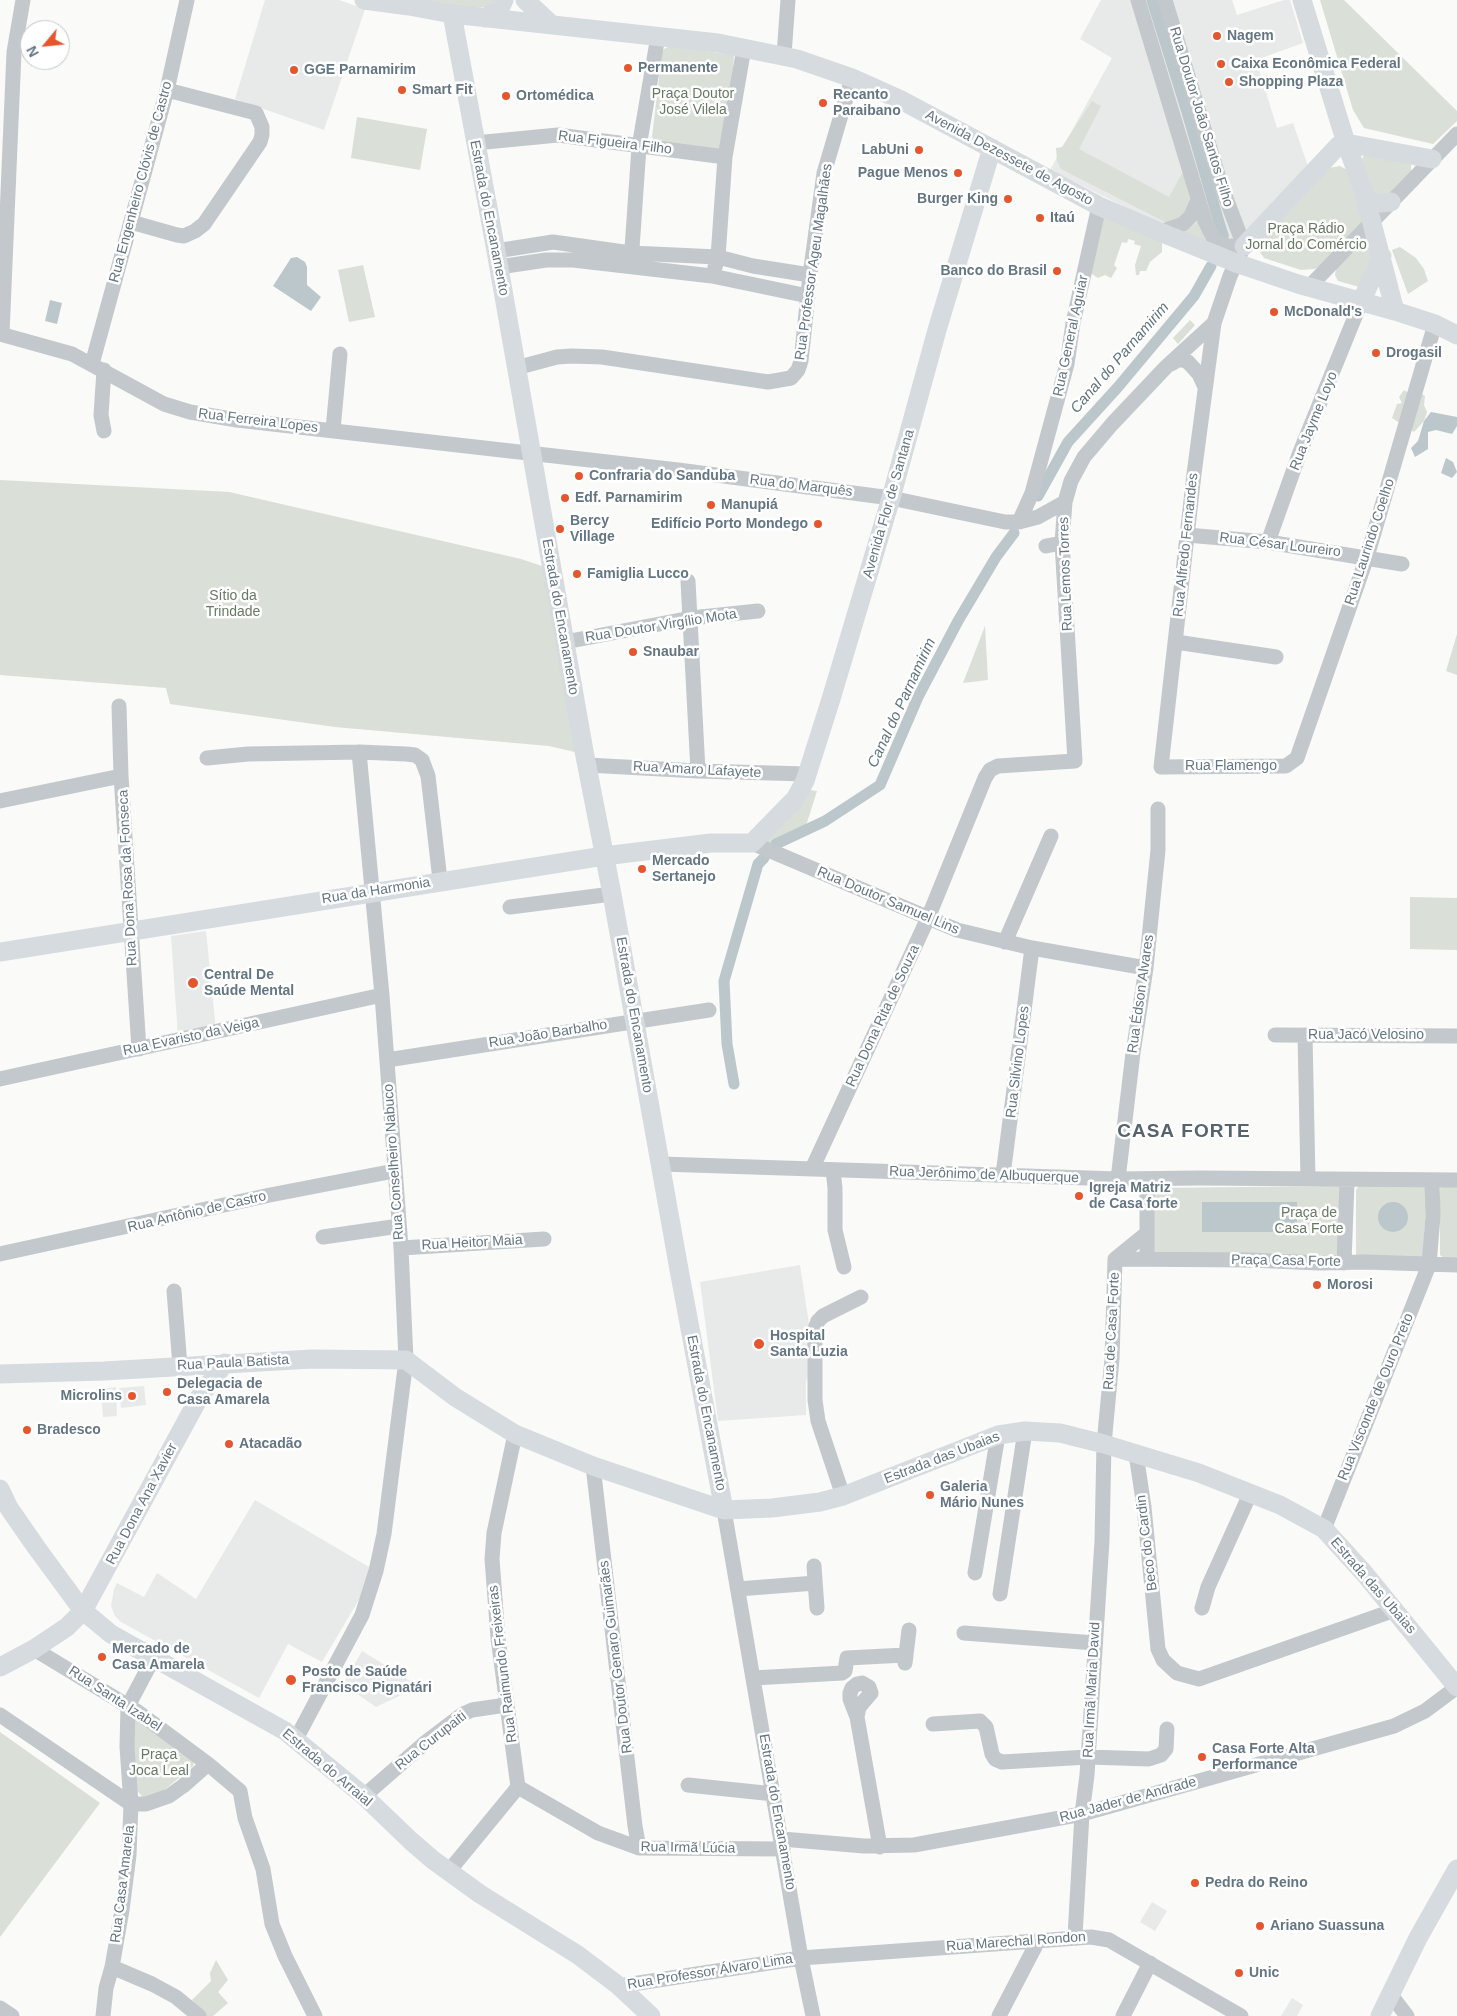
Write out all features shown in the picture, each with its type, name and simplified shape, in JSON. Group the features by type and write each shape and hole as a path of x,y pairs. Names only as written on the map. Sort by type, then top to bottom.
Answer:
{"main road":[{"name":"Avenida Dezessete de Agosto","path":"364,0 407,3 452,14 718,43 784,55 852,78 901,100 1099,206 1160,232 1240,248 1309,287 1395,311 1435,324 1457,335"},
{"path":"485,18 500,9 504,0"},
{"path":"525,0 551,24"},
{"path":"1302,0 1346,143 1366,200 1395,311"},
{"name":"Estrada do Encanamento","path":"452,14 587,765 724,1510"},
{"path":"1240,248 1338,146 1346,143 1432,159"},
{"name":"Avenida Flor de Santana","path":"752,843 795,798 806,774 831,698 891,498 937,330 992,148"},
{"path":"1325,160 1337,160 1355,167"},
{"path":"1366,200 1380,203 1391,202"},
{"path":"1361,302 1382,256"},
{"name":"Rua da Harmonia","path":"0,952 371,893 440,880 604,856 712,843 752,843"},
{"name":"Rua Paula Batista","path":"0,1374 104,1371 326,1359 406,1360"},
{"name":"Estrada das Ubaias","path":"406,1360 455,1397 515,1434 593,1466 724,1510 800,1506 843,1496 998,1435 1026,1430 1060,1433 1104,1444 1199,1473 1280,1505 1324,1530 1364,1573 1457,1687"},
{"name":"Rua Dona Ana Xavier","path":"0,1667 34,1649 67,1626 83,1611 200,1396 225,1364"},
{"path":"184,1366 196,1377 200,1396"},
{"name":"Estrada do Arraial","path":"0,1489 5,1509 83,1611 111,1634 285,1731 364,1796 411,1841 449,1871 480,1894 578,1956 619,1986 651,2016"},
{"path":"1380,2016 1418,1938 1457,1869"}],"street":[{"path":"1,334 4,183 16,36 23,0"},
{"name":"Rua Engenheiro Clóvis de Castro","path":"104,431 98,367 131,222 167,90 187,0"},
{"path":"784,55 788,0"},
{"name":"Rua Doutor João Santos Filho","path":"1138,0 1198,200 1211,234 1215,241 1240,248"},
{"name":"Rua Doutor João Santos Filho","path":"1165,0 1240,248"},
{"path":"631,260 639,147 658,36"},
{"path":"712,276 718,257 725,157 744,48"},
{"name":"Rua Professor Ageu Magalhães","path":"516,368 557,357 602,357 768,382 791,378 798,370 801,361 810,275 824,173 852,78"},
{"path":"131,222 184,236 195,231 204,224 260,142 262,135 260,118 256,113 167,90"},
{"path":"1309,287 1457,134"},
{"name":"Rua Figueira Filho","path":"475,144 558,135 725,157"},
{"name":"Rua Doutor João Santos Filho","path":"1160,232 1183,224 1191,216 1198,200"},
{"name":"Rua General Aguiar","path":"1019,522 1032,493 1067,364 1073,323 1099,206"},
{"name":"Rua Alfredo Fernandes","path":"1161,767 1204,385 1214,323 1240,248"},
{"path":"497,259 631,260 718,257 753,266 810,275"},
{"path":"631,260 808,296"},
{"name":"Rua Jayme Loyo","path":"1268,542 1300,452 1361,302"},
{"name":"Rua Lemos Torres","path":"985,778 990,770 998,766 1075,761 1062,543 1065,502 1071,481 1084,457 1112,424 1168,366 1214,323"},
{"name":"Rua Laurindo Coelho","path":"1297,758 1367,557 1435,324"},
{"name":"Rua Ferreira Lopes","path":"1,334 55,348 98,367 164,404 190,412 531,453"},
{"path":"334,430 340,354"},
{"path":"1168,366 1180,359 1188,362 1199,374 1204,385"},
{"name":"Rua do Marquês","path":"531,453 891,498 1006,522 1019,522 1038,518 1065,502"},
{"name":"Rua César Loureiro","path":"1187,535 1268,542 1402,564"},
{"path":"1046,546 1062,543"},
{"path":"688,582 698,771"},
{"name":"Rua Doutor Virgílio Mota","path":"565,642 691,618 758,611"},
{"path":"1176,642 1276,656"},
{"name":"Rua Dona Rosa da Fonseca","path":"119,706 121,776 138,1049"},
{"path":"207,758 248,754 359,752 415,755 422,760 428,776 440,880"},
{"name":"Rua Conselheiro Nabuco","path":"296,1739 362,1615 376,1571 384,1534 406,1360 401,1248 382,994 359,752"},
{"name":"Rua Flamengo","path":"1161,767 1286,766 1297,758"},
{"name":"Rua Amaro Lafayete","path":"587,765 806,774"},
{"path":"0,801 121,776"},
{"name":"Rua Dona Rita de Souza","path":"812,1169 928,918 985,778"},
{"name":"Rua Édson Alvares","path":"1118,1179 1133,1052 1146,968 1158,850 1158,809"},
{"path":"1005,942 1051,836"},
{"name":"Rua Doutor Samuel Lins","path":"752,843 956,930 1032,948 1146,968"},
{"path":"510,908 612,894"},
{"name":"Rua Silvino Lopes","path":"1003,1175 1032,948"},
{"name":"Rua Evaristo da Veiga","path":"0,1078 382,994"},
{"name":"Rua João Barbalho","path":"387,1060 634,1020 709,1010"},
{"name":"Rua Jacó Velosino","path":"1275,1035 1457,1036"},
{"path":"1305,1035 1308,1179"},
{"name":"Rua Jerônimo de Albuquerque","path":"661,1164 1146,1180 1199,1178 1347,1181 1457,1180"},
{"path":"833,1170 835,1230 844,1267"},
{"name":"Rua Antônio de Castro","path":"0,1254 394,1171"},
{"path":"1146,1180 1147,1259"},
{"path":"1429,1265 1432,1180"},
{"path":"1344,1263 1347,1181"},
{"path":"323,1237 399,1226"},
{"name":"Rua de Casa Forte","path":"1104,1444 1112,1359 1115,1259 1147,1233"},
{"name":"Rua Heitor Maia","path":"401,1248 544,1239"},
{"name":"Praça Casa Forte","path":"1115,1259 1457,1265"},
{"name":"Rua Visconde de Ouro Preto","path":"1324,1530 1429,1265"},
{"path":"174,1291 184,1366"},
{"path":"843,1496 818,1421 815,1400 816,1329 818,1321 822,1316 861,1297"},
{"path":"1000,1594 1026,1430"},
{"name":"Rua Raimundo Freixeiras","path":"515,1434 494,1533 492,1559 493,1589 506,1705 517,1770 518,1788"},
{"path":"974,1573 998,1435"},
{"name":"Rua Irmã Maria David","path":"1075,1936 1102,1541 1104,1444"},
{"name":"Beco do Cardin","path":"1136,1454 1144,1506 1158,1649 1163,1660 1176,1673 1199,1679 1395,1610"},
{"name":"Rua Doutor Genaro Guimarães","path":"593,1466 639,1848"},
{"path":"1202,1608 1208,1587 1250,1494"},
{"name":"Estrada do Encanamento","path":"724,1510 783,1844 801,1958 814,2016"},
{"path":"814,1566 817,1608"},
{"path":"738,1589 815,1584"},
{"path":"753,1678 842,1673 846,1671 848,1658 905,1659 909,1630"},
{"path":"964,1633 1095,1643"},
{"name":"Rua Santa Izabel","path":"34,1649 128,1706 208,1764 240,1791 247,1824 263,1869 272,1924 280,1945 315,2016"},
{"name":"Rua Casa Amarela","path":"103,2016 106,1988 112,1967 129,1855 131,1804 127,1747 128,1706 154,1657"},
{"name":"Rua Jader de Andrade","path":"783,1844 880,1847 914,1844 1082,1814 1394,1726 1426,1711 1457,1687"},
{"name":"Rua Curupaiti","path":"364,1796 426,1742 462,1714 472,1710 506,1705"},
{"path":"0,1714 131,1804 146,1804 169,1796 208,1764"},
{"path":"857,1718 880,1847"},
{"path":"933,1724 980,1720 986,1727 992,1754 998,1761 1088,1757 1149,1759 1161,1754 1166,1749 1167,1728"},
{"path":"688,1785 774,1794"},
{"path":"449,1871 518,1788"},
{"name":"Rua Irmã Lúcia","path":"518,1788 598,1833 639,1848 783,1844"},
{"name":"Rua Marechal Rondon","path":"801,1958 1091,1936 1109,1940 1241,2016"},
{"path":"999,2016 1038,1941"},
{"name":"Rua Professor Álvaro Lima","path":"619,1986 801,1958"},
{"path":"1123,2016 1150,1963"},
{"path":"112,1967 152,1984 176,1997 199,2016"},
{"path":"1391,1995 1407,2016"},
{"path":"0,2008 12,2016"}],"shaded area":[{"name":"GGE Parnamirim","path":"265,0 339,0 365,9 324,130 235,99"},
{"path":"1101,0 1232,0 1237,15 1284,0 1290,0 1303,43 1256,60 1277,128 1293,123 1309,169 1229,248 1164,226 1050,170 1112,58 1080,39"},
{"path":"297,257 305,262 307,267 307,285 321,297 311,311 273,286 291,258"},
{"path":"50,300 62,303 57,324 45,321"},
{"path":"1431,412 1457,417 1457,426 1452,434 1436,430 1428,432 1428,449 1415,457 1411,448 1418,441 1424,421"},
{"path":"1446,458 1453,462 1457,472 1452,478 1441,473"},
{"name":"Central De Saúde Mental","path":"206,931 216,1030 178,1037 171,936"},
{"path":"1202,1202 1297,1202 1297,1232 1202,1232"},
{"path":"1393,1202 1404,1206 1408,1217 1404,1228 1393,1232 1382,1228 1378,1217 1382,1206"},
{"name":"Hospital Santa Luzia","path":"800,1265 809,1324 812,1365 806,1382 806,1415 718,1421 700,1282"},
{"name":"Microlins","path":"144,1386 146,1405 121,1408 119,1388"},
{"path":"116,1387 117,1416 103,1417 101,1389"},
{"path":"255,1500 376,1571 322,1662 288,1644 259,1698 121,1622 115,1616 111,1606 117,1583 144,1597 157,1573 196,1599"},
{"path":"362,1651 412,1682 412,1690 376,1707 343,1684"},
{"path":"1152,1902 1167,1911 1155,1931 1140,1922"},
{"path":"1292,1998 1303,2005 1297,2016 1281,2016"}],"green space":[{"path":"416,0 496,0 486,7 475,8"},
{"path":"1320,0 1344,0 1457,111 1457,121 1433,144 1364,128 1353,110"},
{"name":"Praça Doutor José Vilela","path":"670,46 734,55 727,139 719,150 655,141 652,137 662,53 664,49"},
{"path":"1092,101 1101,106 1079,149 1169,197 1184,170 1191,200 1185,216 1171,222 1165,222 1061,169 1057,161 1056,148 1062,147"},
{"path":"357,117 427,129 420,170 351,158"},
{"path":"1366,152 1411,164 1411,172 1387,197 1372,195 1362,159"},
{"name":"Praça Rádio Jornal do Comércio","path":"1340,166 1349,171 1362,215 1362,222 1319,267 1314,269 1301,270 1264,258 1260,252 1259,242 1329,168"},
{"path":"1101,218 1112,219 1158,237 1162,243 1162,252 1150,262 1146,271 1140,271 1139,275 1136,275 1135,265 1141,246 1134,244 1135,241 1128,239 1127,243 1122,242 1114,265 1117,268 1111,278 1105,275 1098,278 1089,272"},
{"path":"1223,218 1230,236 1227,239 1220,240 1212,222"},
{"path":"1199,220 1210,247 1180,233 1189,229"},
{"name":"Praça Rádio Jornal do Comércio","path":"1365,240 1368,241 1379,256 1363,288 1338,281 1335,275 1336,269"},
{"path":"1400,247 1416,258 1424,269 1428,281 1408,294 1392,250"},
{"path":"363,265 375,317 349,322 338,270"},
{"path":"1190,320 1195,325 1178,344 1173,338"},
{"path":"1413,388 1425,396 1424,405 1427,412 1424,421 1414,432 1392,418 1397,404 1402,403 1399,397 1404,390 1409,393"},
{"name":"Sítio da Trindade","path":"0,480 229,492 521,559 545,567 579,753 549,746 335,727 170,704 166,688 0,675"},
{"path":"985,626 988,680 963,683"},
{"path":"1457,634 1457,675 1446,671"},
{"path":"810,790 817,791 805,829 773,845 764,839"},
{"path":"1410,897 1457,898 1457,950 1410,949"},
{"name":"Praça de Casa Forte","path":"1341,1186 1341,1256 1153,1254 1153,1188"},
{"name":"Praça de Casa Forte","path":"1359,1186 1424,1186 1427,1188 1423,1257 1356,1255 1356,1190"},
{"path":"1441,1186 1457,1186 1457,1258 1444,1258 1440,1255"},
{"name":"Praça Joca Leal","path":"134,1719 137,1719 194,1761 193,1766 156,1797 145,1799 137,1791 132,1722"},
{"path":"0,1732 100,1803 0,1937"},
{"path":"216,1960 228,1980 218,1992 228,2003 213,2016 205,2016 192,2000 211,1981 210,1973"}],"waterway":[{"name":"Canal do Parnamirim","path":"1152,0 1223,236"},
{"name":"Canal do Parnamirim","path":"1038,496 1068,442 1118,387 1194,296 1211,266"},
{"name":"Canal do Parnamirim","path":"776,844 825,821 880,785 918,697 958,621 996,557 1014,533"},
{"name":"Canal do Parnamirim","path":"734,1084 727,1044 724,981 758,864 764,858"}],"place":[{"name":"Nagem","path":"1217,36"},
{"name":"Caixa Econômica Federal","path":"1221,64"},
{"name":"Permanente","path":"628,68"},
{"name":"GGE Parnamirim","path":"294,70"},
{"name":"Shopping Plaza","path":"1229,82"},
{"name":"Smart Fit","path":"402,90"},
{"name":"Ortomédica","path":"506,96"},
{"name":"Recanto Paraibano","path":"823,103"},
{"name":"LabUni","path":"919,150"},
{"name":"Pague Menos","path":"958,173"},
{"name":"Burger King","path":"1008,199"},
{"name":"Itaú","path":"1040,218"},
{"name":"Banco do Brasil","path":"1057,271"},
{"name":"McDonald's","path":"1274,312"},
{"name":"Drogasil","path":"1376,353"},
{"name":"Confraria do Sanduba","path":"579,476"},
{"name":"Edf. Parnamirim","path":"565,498"},
{"name":"Manupiá","path":"711,505"},
{"name":"Edifício Porto Mondego","path":"818,524"},
{"name":"Bercy Village","path":"560,529"},
{"name":"Famiglia Lucco","path":"577,574"},
{"name":"Snaubar","path":"633,652"},
{"name":"Mercado Sertanejo","path":"642,869"},
{"name":"Central De Saúde Mental","path":"193,983"},
{"name":"Igreja Matriz de Casa forte","path":"1079,1196"},
{"name":"Morosi","path":"1317,1285"},
{"name":"Hospital Santa Luzia","path":"759,1344"},
{"name":"Delegacia de Casa Amarela","path":"167,1392"},
{"name":"Microlins","path":"132,1396"},
{"name":"Bradesco","path":"27,1430"},
{"name":"Atacadão","path":"229,1444"},
{"name":"Galeria Mário Nunes","path":"930,1495"},
{"name":"Mercado de Casa Amarela","path":"102,1657"},
{"name":"Posto de Saúde Francisco Pignatári","path":"291,1680"},
{"name":"Casa Forte Alta Performance","path":"1202,1757"},
{"name":"Pedra do Reino","path":"1195,1883"},
{"name":"Ariano Suassuna","path":"1260,1926"},
{"name":"Unic","path":"1239,1973"}],"district":[{"name":"CASA FORTE","path":"1184,1132"}]}
